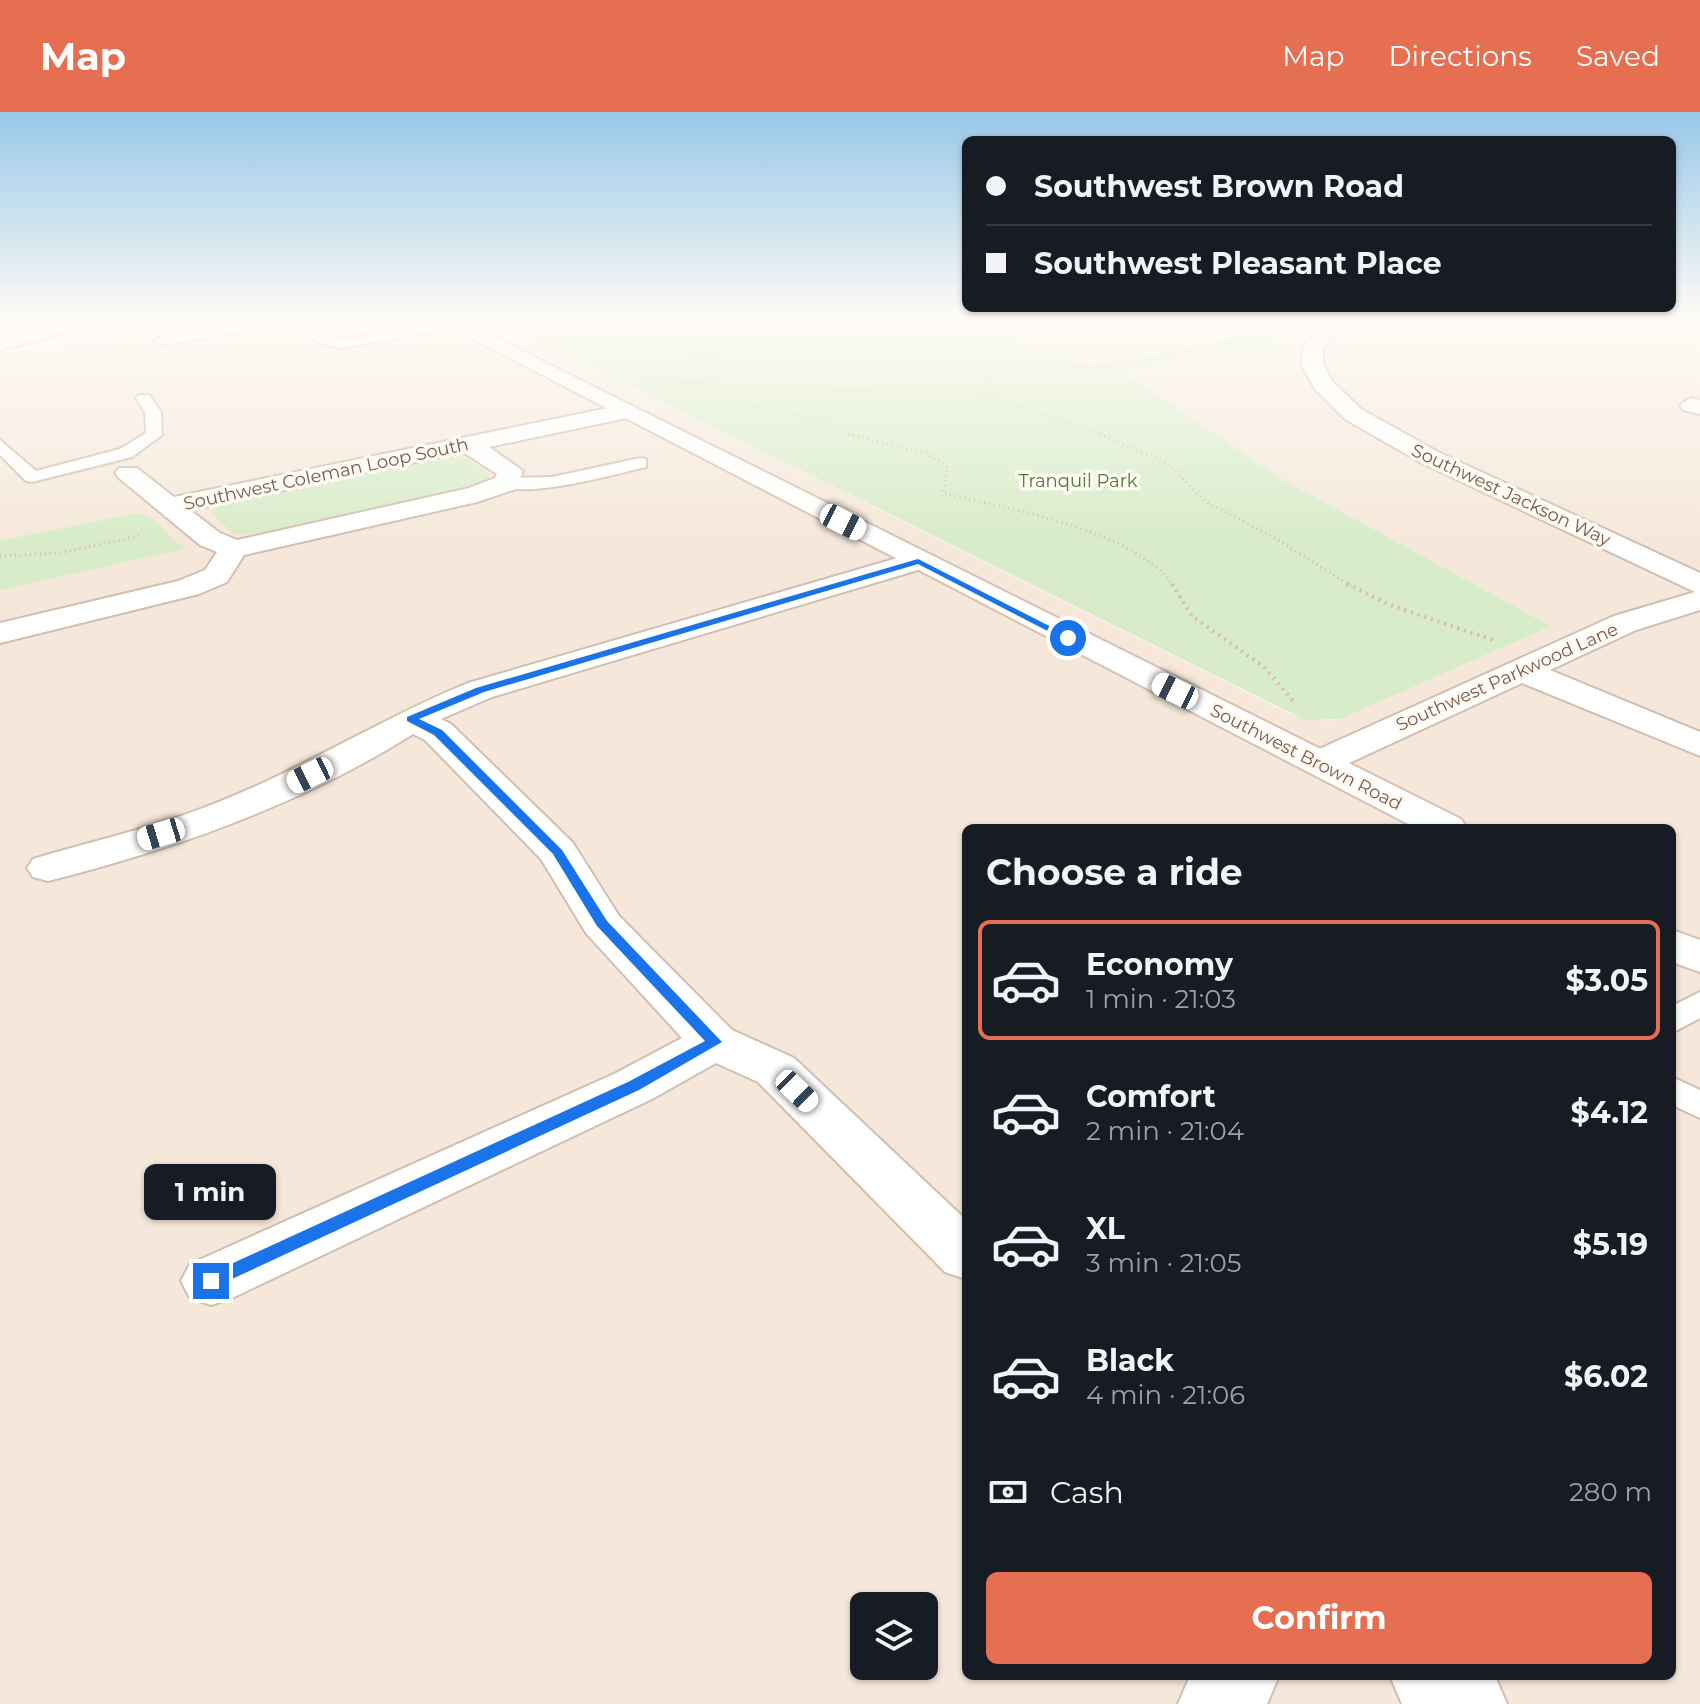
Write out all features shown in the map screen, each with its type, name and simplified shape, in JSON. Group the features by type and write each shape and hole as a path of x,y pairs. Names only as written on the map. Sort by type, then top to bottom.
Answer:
{"street":[{"name":"Southwest Brown Road","path":"588,390 623,412 1439,824"},
{"name":"Southwest Jackson Way","path":"1329,390 1353,414 1386,435 1700,584"},
{"name":"Southwest Coleman Loop South","path":"169,506 623,412"},
{"path":"128,473 210,539 234,549 477,494 507,483 510,471 467,444"},
{"path":"0,633 188,588 216,576 234,549"},
{"path":"48,868 217,817 361,750 411,719 480,690 918,561"},
{"name":"Southwest Parkwood Lane","path":"1319,763 1625,623 1700,600"},
{"path":"1533,664 1700,745"},
{"path":"411,719 438,732 558,852 602,924 714,1042 776,1070 962,1252"},
{"path":"1676,946 1700,958"},
{"path":"211,1281 634,1086 714,1042"},
{"path":"1217,1704 1238,1680"},
{"path":"1434,1680 1468,1704"}],"lane":[{"path":"0,445 32,477 126,453 154,435 153,412 144,398"},
{"path":"507,483 552,482 640,463"},
{"path":"1676,1019 1700,1002"},
{"path":"1676,1091 1700,1106"}],"path":[{"path":"730,390 747,405 813,418 856,437 926,453 948,467 943,493 1044,516 1125,550 1163,572 1193,618 1262,667 1292,698 1298,709"},
{"path":"887,390 993,396 1121,441 1167,463 1205,501 1273,537 1335,578 1390,605 1533,664"},
{"path":"992,390 993,396"},
{"path":"0,556 60,553 152,533"}],"shaded area":[{"path":"0,390 639,390 1292,715 1328,721 1340,719 1550,625 1282,479 1150,390 1700,390 1700,1704 0,1704"}],"green space":[{"name":"Tranquil Park","path":"640,390 1149,390 1282,479 1551,626 1340,719 1305,720"},
{"path":"429,459 466,459 490,474 489,481 255,534 234,534 212,514 214,508 224,502"},
{"path":"137,513 155,521 180,545 188,548 0,590 0,541"}],"route":[{"path":"211,1281 634,1086 714,1042 602,924 558,852 438,732 411,719 480,690 918,561 1068,638"}]}
